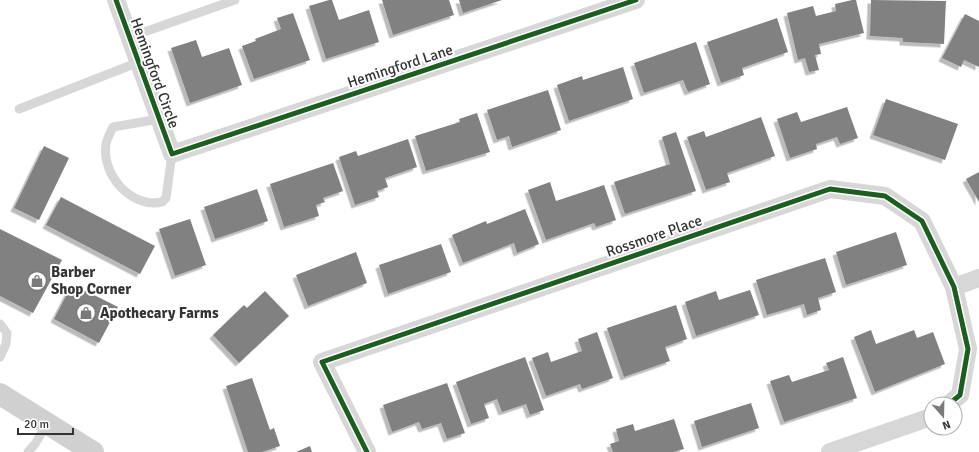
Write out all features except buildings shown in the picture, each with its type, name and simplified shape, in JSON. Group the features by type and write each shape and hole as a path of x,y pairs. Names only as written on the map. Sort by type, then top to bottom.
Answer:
{"main road":[{"path":"5,400 93,452"}],"street":[{"name":"Hemingford Circle","path":"116,0 172,154"},
{"name":"Hemingford Lane","path":"172,154 636,0"},
{"name":"Rossmore Place","path":"367,452 322,362 830,189 885,196 922,221 954,287 968,348 959,396"},
{"path":"954,287 979,278"},
{"path":"830,452 923,420"}],"lane":[{"path":"130,37 235,0"},
{"path":"19,109 139,62"},
{"path":"159,119 113,127 106,144 107,163 119,185 137,200 152,204 162,202 166,198 172,154"},
{"path":"0,324 7,333 6,344 0,357"},
{"path":"28,452 35,444 47,424"}],"cycle path":[{"path":"116,0 172,154 636,0"},
{"path":"367,452 322,362 830,189 885,196 922,221 954,287 968,349 959,396"}],"place":[{"name":"Barber Shop Corner","path":"37,281"},
{"name":"Apothecary Farms","path":"86,313"}]}
